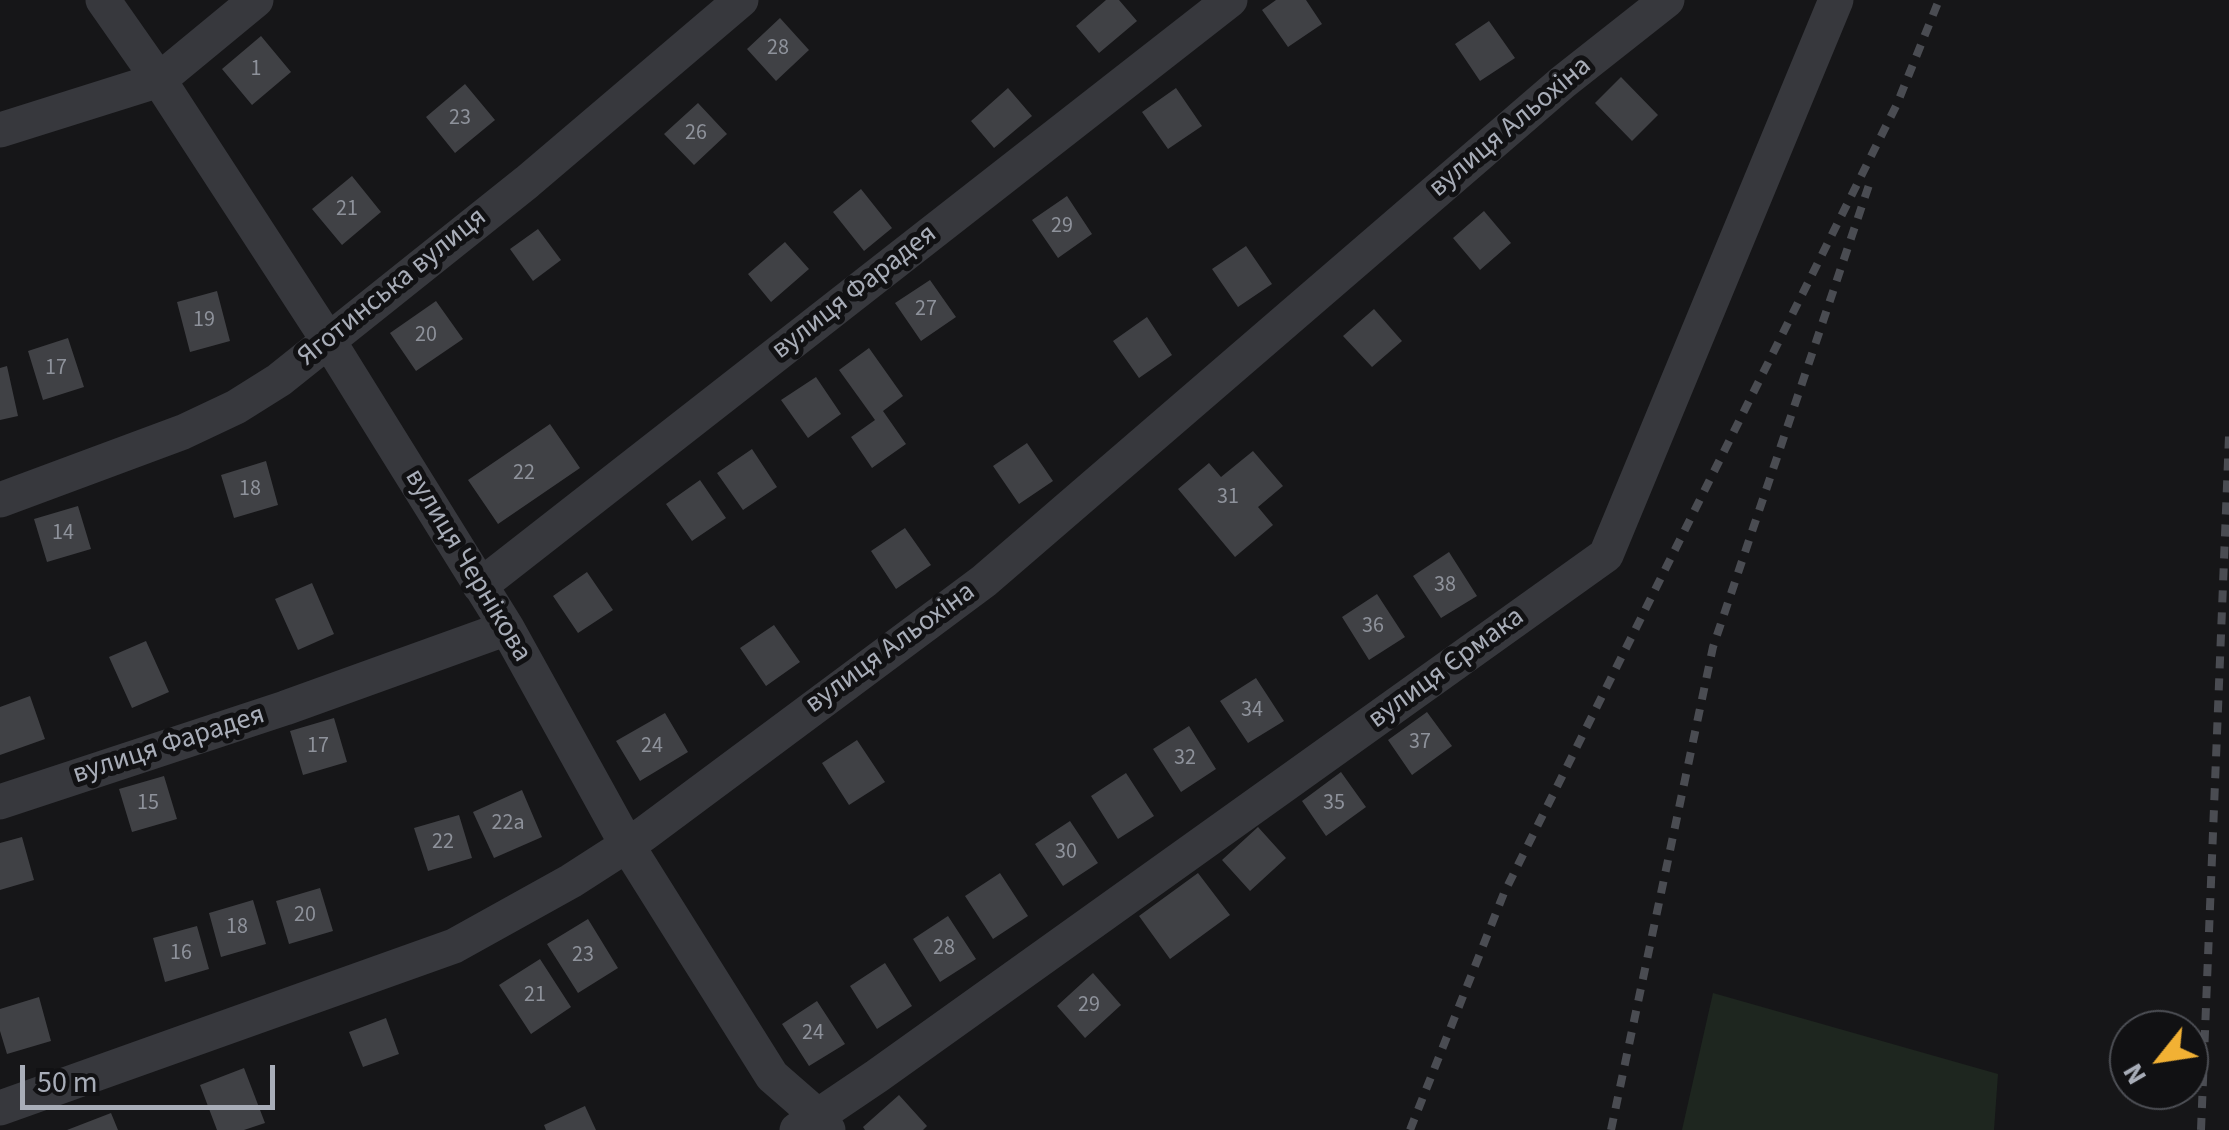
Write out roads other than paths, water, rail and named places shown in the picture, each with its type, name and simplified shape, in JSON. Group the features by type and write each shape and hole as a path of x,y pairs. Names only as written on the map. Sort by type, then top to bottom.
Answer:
{"street":[{"name":"вулиця Чернікова","path":"103,0 160,80 328,340 507,628 627,845 772,1076 815,1126"},
{"path":"0,130 160,80 256,0"},
{"name":"Яготинська вулиця","path":"0,500 183,432 278,380 527,182 741,0"},
{"name":"вулиця Фарадея","path":"480,586 1230,0"},
{"name":"вулиця Альохіна","path":"0,1108 454,946 627,845 997,570 1563,82 1667,0"},
{"name":"вулиця Єрмака","path":"815,1126 1606,555 1836,0"},
{"name":"вулиця Фарадея","path":"0,802 284,708 507,628"}],"railway":[{"path":"1410,1130 1504,893 1897,104 1939,0"},
{"path":"1611,1130 1713,647 1869,185"},
{"path":"2201,1130 2229,436"}]}
